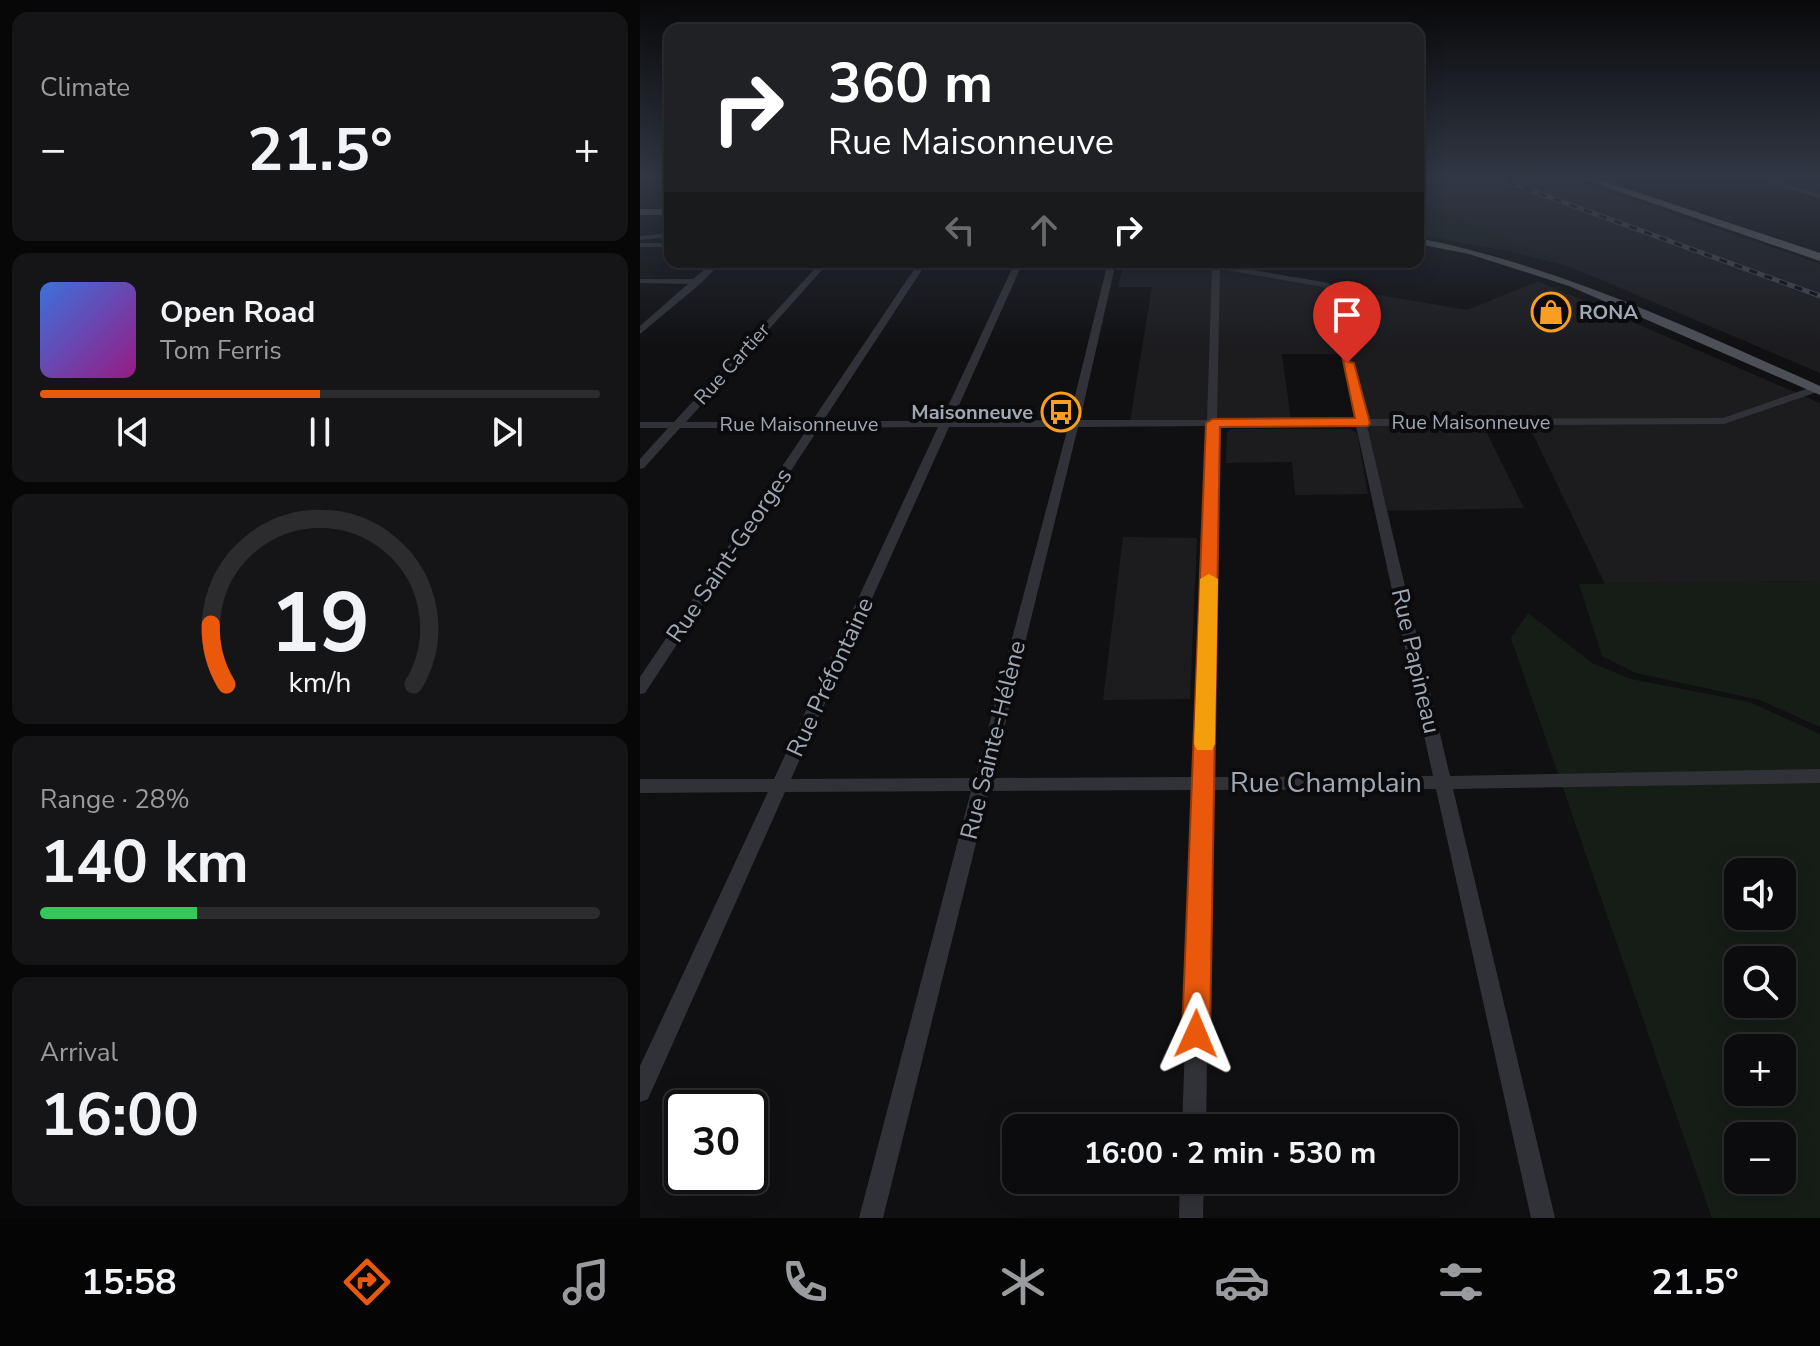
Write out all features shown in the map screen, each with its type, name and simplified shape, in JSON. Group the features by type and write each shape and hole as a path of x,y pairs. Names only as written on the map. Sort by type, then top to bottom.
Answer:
{"highway":[{"path":"1751,234 1820,257"},
{"path":"1772,234 1820,250"}],"main road":[{"path":"1424,242 1482,253 1573,283 1818,390"}],"street":[{"path":"640,238 664,236"},
{"path":"640,245 664,245"},
{"path":"640,331 712,268"},
{"name":"Rue Cartier","path":"640,466 820,268"},
{"name":"Rue Saint-Georges","path":"640,689 919,268"},
{"name":"Rue Préfontaine","path":"640,1091 1016,268"},
{"name":"Rue Sainte-Hélène","path":"871,1218 1074,423 1111,268"},
{"path":"1194,1114 1216,268"},
{"name":"Rue Papineau","path":"1228,268 1326,285 1330,289 1543,1218"},
{"path":"640,281 697,282"},
{"name":"Rue Maisonneuve","path":"640,425 1724,421 1818,390"},
{"name":"Rue Champlain","path":"640,786 1444,782 1820,776"},
{"path":"1191,1218 1192,1194"}],"shaded area":[{"path":"1424,234 1493,234 1574,268"},
{"path":"1493,234 1732,234 1820,264 1820,373"},
{"path":"1123,268 1218,268 1467,310 1538,281 1820,403 1820,581 1605,584 1530,428 1485,429 1524,508 1385,511 1347,354 1282,354 1291,421 1130,421 1152,287 1118,287"},
{"path":"1231,429 1350,429 1357,433 1368,494 1295,495 1292,462 1226,463 1227,433"},
{"path":"1123,537 1197,538 1190,699 1103,700"},
{"path":"1820,581 1820,727 1760,700 1636,673 1602,656 1579,584"},
{"path":"1528,613 1592,663 1631,679 1749,702 1820,734 1820,1218 1712,1218 1511,638"}],"railway":[{"path":"1650,234 1820,296"}],"slow traffic":[{"path":"1204,744 1209,579"}],"place":[{"name":"RONA","path":"1551,312"},
{"name":"Maisonneuve","path":"1061,412"}],"route":[{"path":"1196,1034 1213,423 1363,423 1347,363"}]}
